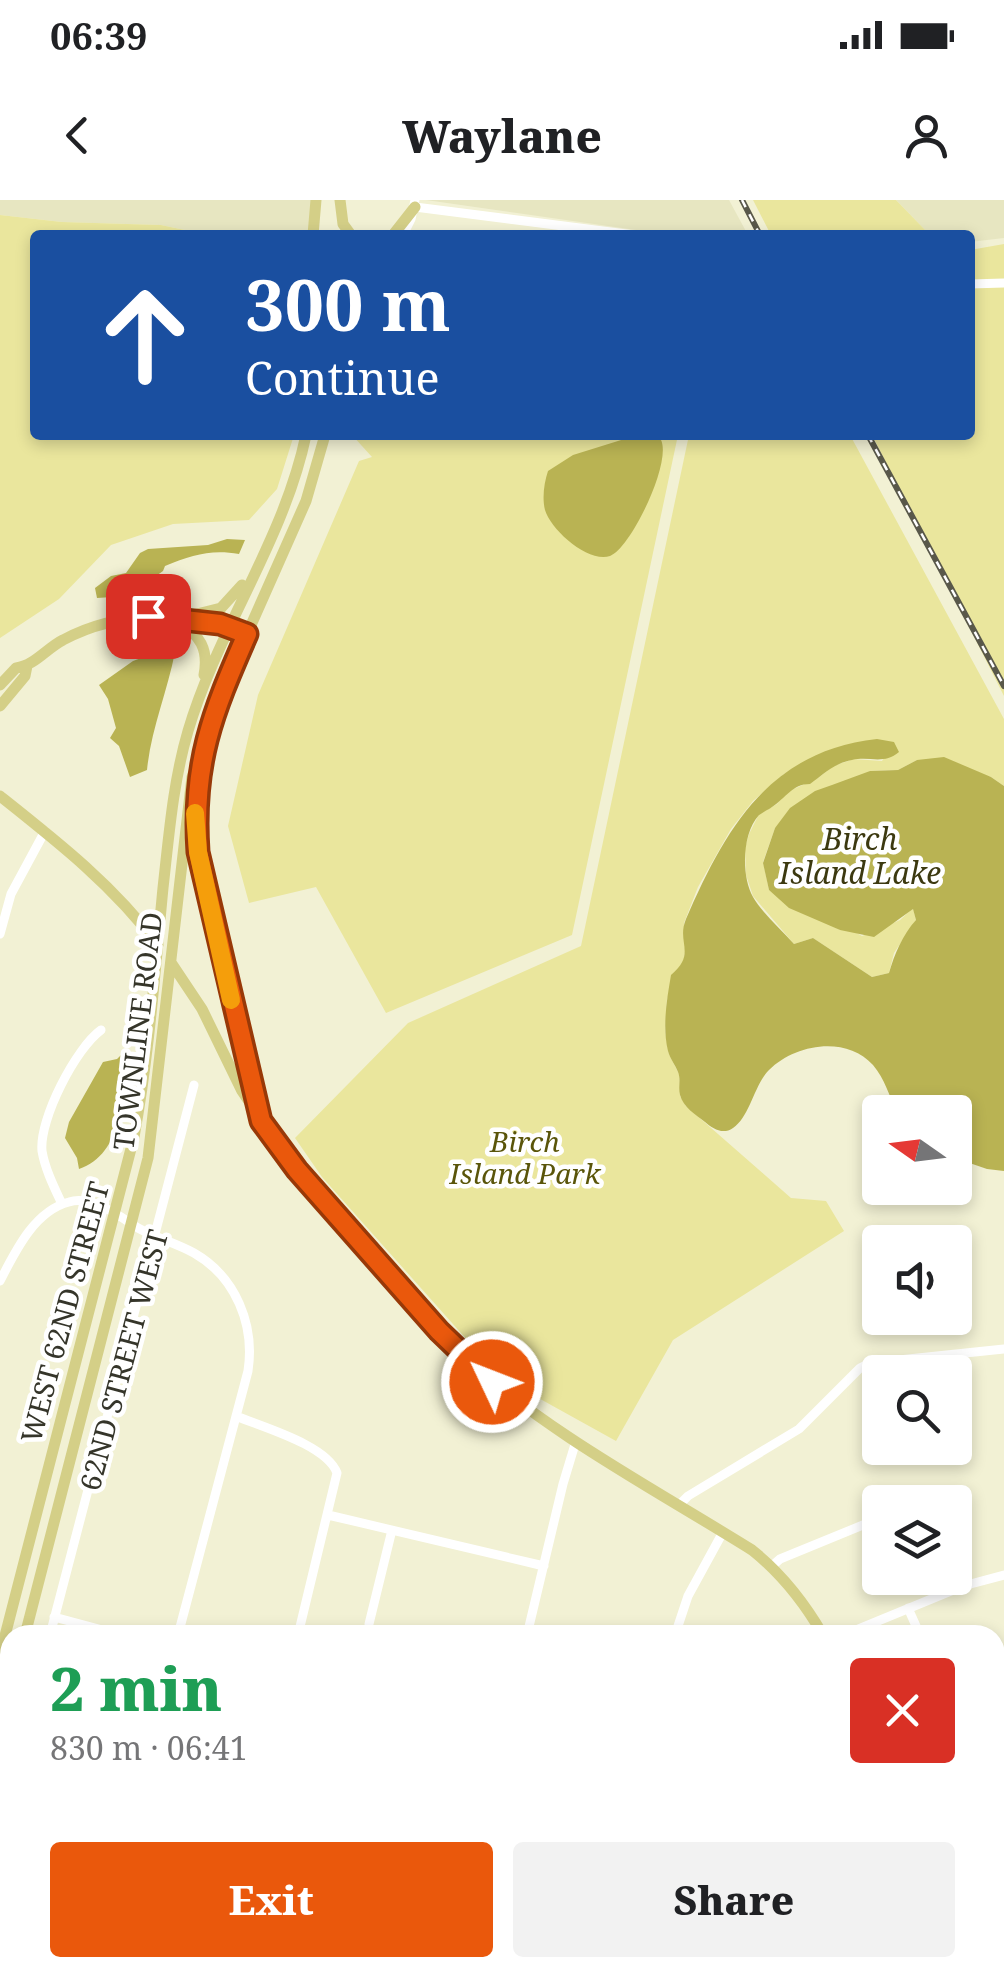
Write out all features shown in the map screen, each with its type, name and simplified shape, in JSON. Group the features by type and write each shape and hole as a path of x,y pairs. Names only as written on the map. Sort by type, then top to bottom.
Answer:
{"main road":[{"path":"314,230 320,200"},
{"path":"320,200 322,230"},
{"path":"338,230 340,200"},
{"path":"340,200 347,230"},
{"path":"397,230 415,204"},
{"path":"1,683 16,668 26,666 60,641 80,632 132,618 208,614 232,600 280,502 288,499 305,440"},
{"name":"TOWNLINE ROAD","path":"27,1625 133,1224 157,1101 188,801 214,712 306,501 323,440"},
{"name":"WEST 62ND STREET","path":"8,1625 116,1215 143,1082 173,799 198,700 288,499"},
{"path":"170,617 230,627 247,634"},
{"path":"170,617 192,630 204,647 206,665 198,700"},
{"path":"0,706 25,676 26,666"},
{"path":"202,748 195,814 198,852 261,1121"},
{"path":"0,796 90,869 143,924 188,987 261,1121 297,1170 464,1357 492,1382 576,1441 772,1566 816,1625"}],"street":[{"path":"404,230 415,204 599,230"},
{"path":"975,284 1004,283"},
{"path":"0,934 12,894 45,831"},
{"path":"62,1204 51,1183 42,1149 44,1122 86,1041 100,1030"},
{"name":"62ND STREET WEST","path":"52,1625 194,1085"},
{"path":"0,1281 26,1235 62,1204 78,1200 203,1259 239,1300 250,1335 250,1353 181,1625"},
{"path":"680,1504 799,1429 860,1368 1004,1349"},
{"path":"236,1416 328,1456 336,1472 300,1625"},
{"path":"529,1625 576,1441"},
{"path":"328,1515 544,1566"},
{"path":"772,1566 780,1558 862,1525"},
{"path":"369,1624 392,1530"},
{"path":"678,1625 688,1596 723,1532"},
{"path":"868,1625 963,1586 1004,1574"},
{"path":"908,1608 916,1625"},
{"path":"54,1618 82,1625"}],"shaded area":[{"path":"0,200 314,200 309,230 185,230 161,225 62,222 0,215"},
{"path":"426,200 729,200 745,230 636,230"},
{"path":"896,200 1004,200 1004,238 975,241 975,230 925,230"}],"green space":[{"path":"753,200 896,200 925,230 768,230"},
{"path":"0,215 62,222 161,225 185,230 30,230 30,440 292,440 277,489 249,520 173,524 111,545 59,599 0,638"},
{"path":"1004,244 1004,696 875,440 975,440 975,249"},
{"path":"357,440 677,440 572,935 386,1013 316,887 249,903 228,826 258,695 359,461 372,457"},
{"name":"Birch Island Park","path":"688,440 853,440 1004,719 1004,786 991,777 917,760 898,770 870,771 775,828 763,862 769,890 840,930 852,930 862,936 900,920 913,908 916,920 894,953 889,973 872,977 813,938 794,944 753,896 746,875 745,848 759,814 777,804 787,792 854,759 882,761 894,742 784,774 753,801 731,829 698,887 684,923 683,965 667,999 665,1031 669,1054 679,1074 680,1096 686,1106 791,1198 826,1201 844,1231 673,1340 616,1441 524,1390 477,1351 322,1177 295,1138 408,1023 581,946"}],"water":[{"path":"621,440 661,440 661,466 648,503 628,538 610,556 581,550 562,535 545,510 548,471 573,455"},
{"path":"227,539 245,540 239,554 210,553 184,559 165,566 128,596 97,598 95,588 111,576 126,573 140,553 148,549 208,545"},
{"path":"163,650 175,652 147,770 130,777 119,746 110,738 116,728 108,699 99,685 133,661"},
{"name":"Birch Island Lake","path":"877,739 894,742 899,752 888,758 840,764 810,784 794,789 759,815 746,843 745,867 753,897 794,944 813,938 872,977 889,973 916,920 913,909 874,937 840,930 789,908 769,890 763,863 775,828 790,808 815,791 870,771 898,770 917,760 944,757 1004,786 1004,1171 972,1164 972,1095 890,1095 873,1065 849,1049 821,1046 780,1061 764,1076 744,1116 729,1130 711,1127 687,1107 680,1095 679,1075 666,1042 665,1022 671,975 683,960 684,927 701,886 735,826 755,800 807,760 839,747"},
{"path":"123,1053 131,1053 124,1103 113,1136 94,1162 79,1169 65,1138 69,1122 103,1062 117,1059"}],"railway":[{"path":"742,200 757,230"},
{"path":"871,440 1004,686"}],"slow traffic":[{"path":"195,813 198,852 231,1000"}],"route":[{"path":"148,616 220,624 247,634 202,748 195,814 198,852 261,1121 297,1170 439,1331 492,1382"}]}
